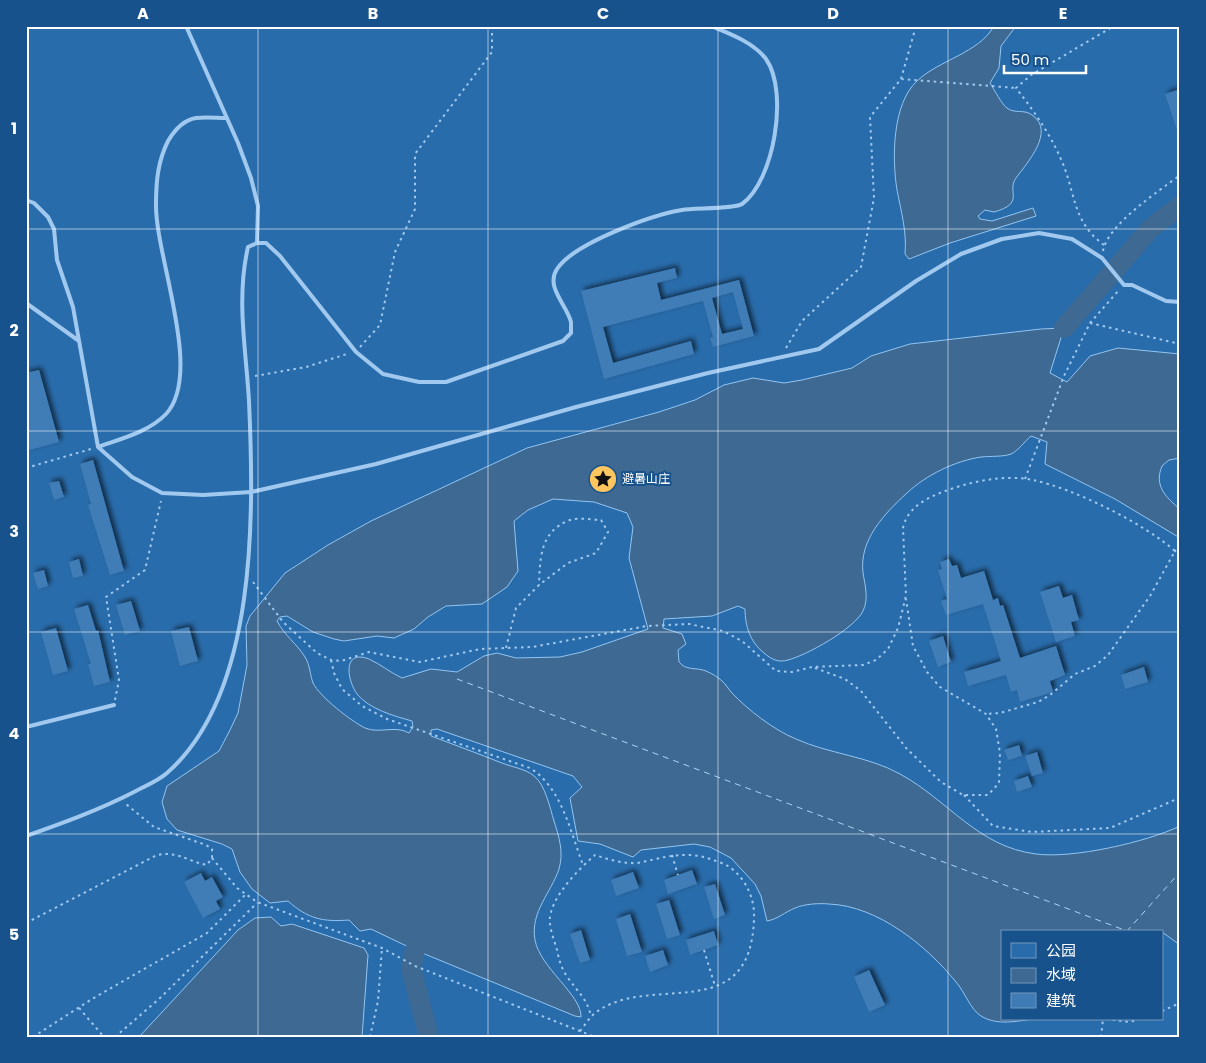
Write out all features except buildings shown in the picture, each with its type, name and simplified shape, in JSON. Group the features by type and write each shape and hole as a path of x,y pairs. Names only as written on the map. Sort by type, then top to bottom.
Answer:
{"lane":[{"path":"186,26 251,178 258,206 257,243"},
{"path":"26,836 73,820 120,799 165,774 191,750 209,720 226,675 240,631 247,573 251,492 248,377 241,310 242,269 248,248 257,243 266,243 280,256 356,352 384,374 419,382 446,382 563,341 570,333 571,322 556,292 553,278 557,269 571,255 623,228 681,210 740,206 755,192 771,158 777,104 774,80 766,60 752,46 711,26"},
{"path":"98,447 143,430 166,415 174,402 180,378 180,348 156,204 160,159 175,129 194,118 226,118"},
{"path":"26,200 34,203 48,217 54,230 58,260 73,307 98,447 132,477 162,494 203,495 251,492 376,464 576,407 819,349 916,281 961,254 1002,239 1039,233 1072,239 1102,258 1124,285 1132,285 1166,301 1180,302"},
{"path":"26,303 79,341"},
{"path":"26,727 114,705"}],"path":[{"path":"248,377 306,367 356,352 380,325 395,252 415,209 415,154 492,52 492,26"},
{"path":"780,357 802,321 861,267 874,198 870,117 901,79 916,26"},
{"path":"901,79 1016,88 1030,75 1114,26"},
{"path":"1016,88 1036,114 1061,158 1083,226 1104,245"},
{"path":"1102,258 1106,239 1130,215 1180,175"},
{"path":"1025,480 1064,376 1090,324 1124,285"},
{"path":"1090,324 1180,344"},
{"path":"26,468 98,447"},
{"path":"963,795 988,795 999,783 1000,753 996,729 986,714 940,687 927,672 913,646 906,596 903,528 911,510 931,497 962,484 1003,479 1025,480 1057,488 1093,502 1138,524 1180,557"},
{"path":"114,705 119,680 106,597 145,570 162,494"},
{"path":"506,648 516,608 539,585 568,563 596,553 608,532 601,520 571,519 550,532 540,552 539,585"},
{"path":"986,714 1000,713 1038,702 1050,696 1074,674 1095,666 1108,655 1150,596 1180,545"},
{"path":"247,573 279,618 316,653 331,660 341,661 369,652 420,662 480,649 532,647 647,626 689,624 723,631 742,641 776,671 792,672 812,667 863,665 876,660 888,649 898,628 906,596"},
{"path":"331,660 334,674 342,689 362,706 387,719 430,732 530,768 544,777 559,803 583,865"},
{"path":"812,667 846,679 861,691 924,768 941,782 963,795 993,826 1032,832 1110,828 1177,799 1180,793"},
{"path":"120,799 154,827 206,845 212,849 212,858 237,888 257,902 382,948 415,966 595,1037"},
{"path":"26,923 157,855 170,852 206,865 212,858"},
{"path":"580,1030 591,1018 611,1005 626,1000 694,992 729,980 744,963 754,940 754,909 749,889 728,865 695,854 672,855 633,864 595,855 583,865 560,895 550,913 550,927 560,964 568,978 584,996 591,1018"},
{"path":"672,855 678,875"},
{"path":"33,1037 207,933 246,894"},
{"path":"115,1037 159,999 257,902"},
{"path":"370,1037 378,1001 382,948"},
{"path":"704,950 715,986"},
{"path":"1164,1009 1180,1003"},
{"path":"79,1008 104,1037"},
{"path":"1101,1037 1104,1020"},
{"path":"1113,1020 1130,1022 1136,1020"}],"green space":[{"name":"避暑山庄","path":"26,26 1180,26 1180,1037 26,1037"}],"water":[{"path":"994,26 1016,26 1001,46 999,68 990,83 1005,107 1013,111 1029,113 1039,122 1041,129 1037,147 1013,183 1013,197 1010,205 994,212 985,210 978,216 980,219 992,221 1033,208 1036,216 950,243 909,259 905,254 904,230 894,163 898,117 903,103 917,81 936,67 979,43"},
{"path":"1064,328 1050,373 1067,382 1090,356 1118,348 1180,354 1180,458 1169,460 1162,466 1159,479 1162,490 1180,509 1180,538 1115,499 1045,464 1047,442 1031,436 1014,453 1004,456 971,459 941,470 923,480 898,501 875,528 865,550 863,573 866,597 863,611 850,626 818,647 788,660 778,661 772,659 755,644 747,627 745,609 738,606 712,616 664,619 663,628 682,634 686,644 678,650 679,662 682,665 706,671 716,677 746,706 770,725 809,744 875,763 900,774 933,796 980,832 1015,850 1051,855 1089,852 1149,838 1180,826 1180,945 1164,933 1164,930 1001,930 1001,1020 1025,1020 1000,1022 987,1019 977,1013 956,982 931,955 900,930 883,920 847,906 821,904 799,907 767,921 761,896 755,884 731,858 710,847 694,844 641,850 633,857 600,844 578,841 570,798 582,787 573,776 437,729 431,730 431,736 527,772 534,776 541,785 547,797 558,833 561,857 559,869 538,912 534,930 535,940 544,961 575,1000 580,1009 581,1017 415,950 371,929 360,931 349,920 324,920 316,918 302,912 288,901 270,903 252,889 240,872 232,849 177,830 167,819 162,802 167,786 219,751 238,713 247,665 246,626 250,616 285,573 328,545 371,521 527,448 659,412 695,400 724,385 753,378 784,383 802,380 852,368 871,356 910,344","holes":["553,499 594,502 627,513 633,527 629,558 648,629 582,652 560,657 516,658 497,653 484,656 457,672 431,669 402,678 369,659 354,658 349,668 349,674 357,694 375,708 412,721 413,727 409,733 399,730 370,730 336,708 317,689 313,683 305,657 277,621 280,617 287,616 313,632 344,641 377,636 394,638 414,629 428,617 446,606 482,604 507,587 518,571 514,521 528,510"]},
{"path":"271,917 281,926 292,924 364,948 368,955 362,1037 139,1037 238,930 255,918"}],"waterway":[{"path":"1064,328 1151,228 1180,206"},
{"path":"415,950 411,968 429,1037"}],"ferry route":[{"path":"457,679 1124,930"},
{"path":"1128,930 1180,872"}],"place":[{"name":"避暑山庄","path":"603,479"}]}
